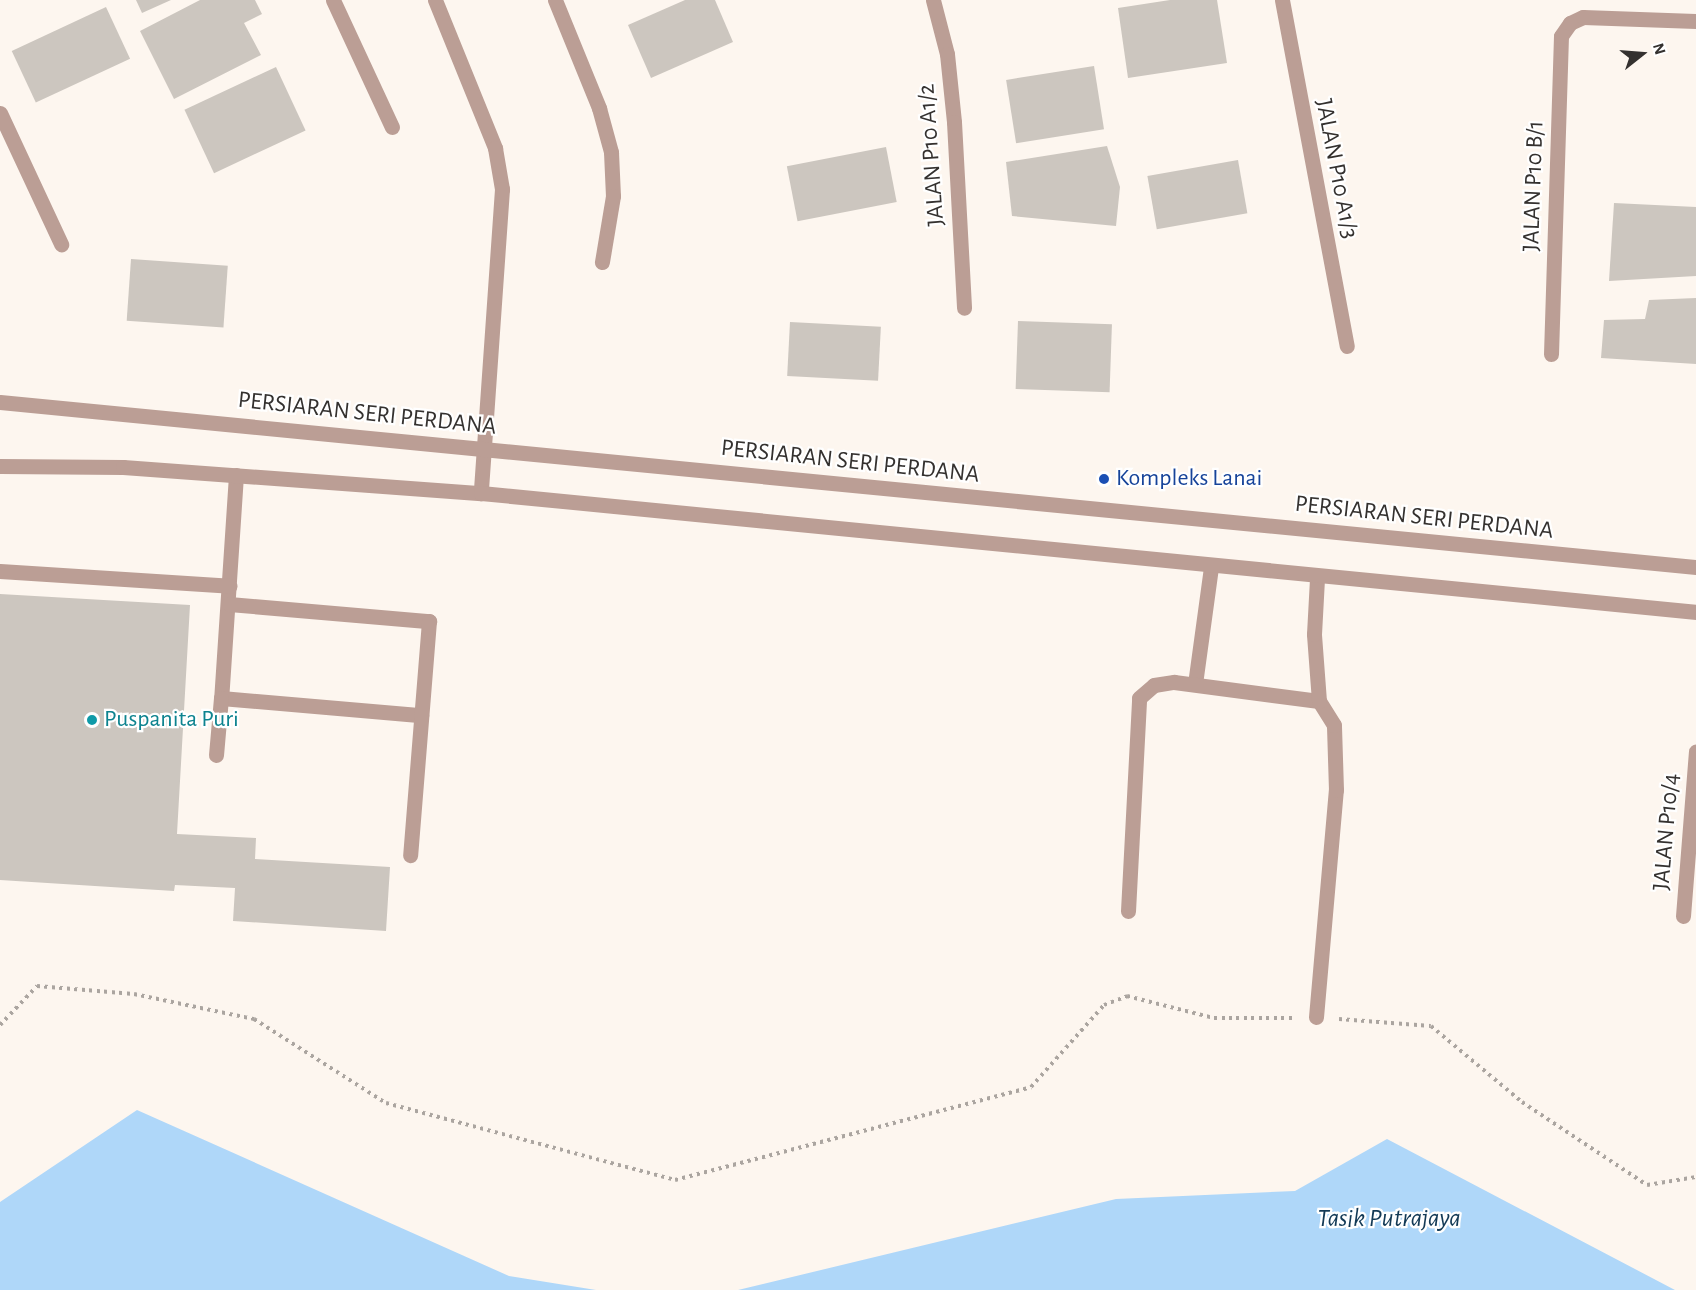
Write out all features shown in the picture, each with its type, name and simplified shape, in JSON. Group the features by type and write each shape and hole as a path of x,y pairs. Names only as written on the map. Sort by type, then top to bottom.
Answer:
{"street":[{"path":"333,0 392,127"},
{"path":"435,0 495,148 502,189 481,494"},
{"path":"555,0 599,108 611,152 613,196 602,262"},
{"name":"JALAN P10 A1/2","path":"933,0 947,54 953,111 964,308"},
{"name":"JALAN P10 A1/3","path":"1282,0 1347,346"},
{"name":"JALAN P10 B/1","path":"1551,354 1562,36 1570,23 1583,18 1696,21"},
{"path":"0,113 61,244"},
{"name":"PERSIARAN SERI PERDANA","path":"0,402 1696,567"},
{"path":"0,466 123,467 481,494 1317,578 1696,612"},
{"path":"216,755 229,604 236,475"},
{"path":"1195,684 1211,567"},
{"path":"0,571 230,586"},
{"path":"1316,1017 1336,790 1334,725 1319,701 1314,634 1317,578"},
{"path":"229,604 429,621 410,855"},
{"path":"1128,911 1139,698 1154,685 1174,682 1319,701"},
{"path":"221,698 421,715"},
{"name":"JALAN P10/4","path":"1683,916 1696,752"}],"path":[{"path":"0,1025 37,986 134,994 254,1019 386,1103 675,1180 1031,1087 1104,1005 1126,996 1214,1018 1316,1017 1431,1026 1522,1102 1647,1185 1696,1177"}],"water":[{"path":"137,1110 509,1276 596,1290 0,1290 0,1202"},
{"name":"Tasik Putrajaya","path":"1387,1139 1675,1290 738,1290 1116,1199 1295,1191"}],"building":[{"path":"136,0 171,0 142,13"},
{"path":"200,0 255,0 262,14 244,23 261,55 174,99 140,31"},
{"path":"685,0 715,0 733,42 651,78 628,25"},
{"path":"1170,0 1217,0 1227,63 1128,78 1118,8"},
{"path":"106,7 130,59 36,103 12,51"},
{"path":"1094,66 1104,129 1016,143 1006,80"},
{"path":"276,67 306,130 214,173 184,110"},
{"path":"1107,146 1120,187 1116,226 1012,216 1006,162"},
{"path":"886,147 897,202 798,221 787,166"},
{"path":"1238,160 1247,213 1157,229 1147,176"},
{"path":"1614,203 1696,207 1696,276 1609,281"},
{"path":"131,259 228,266 223,328 127,321"},
{"path":"1696,298 1696,364 1601,358 1604,320 1645,319 1649,300"},
{"path":"1018,321 1112,324 1110,392 1016,389"},
{"path":"790,322 881,327 878,381 787,376"},
{"name":"Puspanita Puri","path":"0,594 190,605 177,834 256,838 255,859 390,867 386,931 233,921 235,888 175,885 174,891 0,880"}],"place":[{"name":"Kompleks Lanai","path":"1104,479"},
{"name":"Puspanita Puri","path":"92,720"}]}
